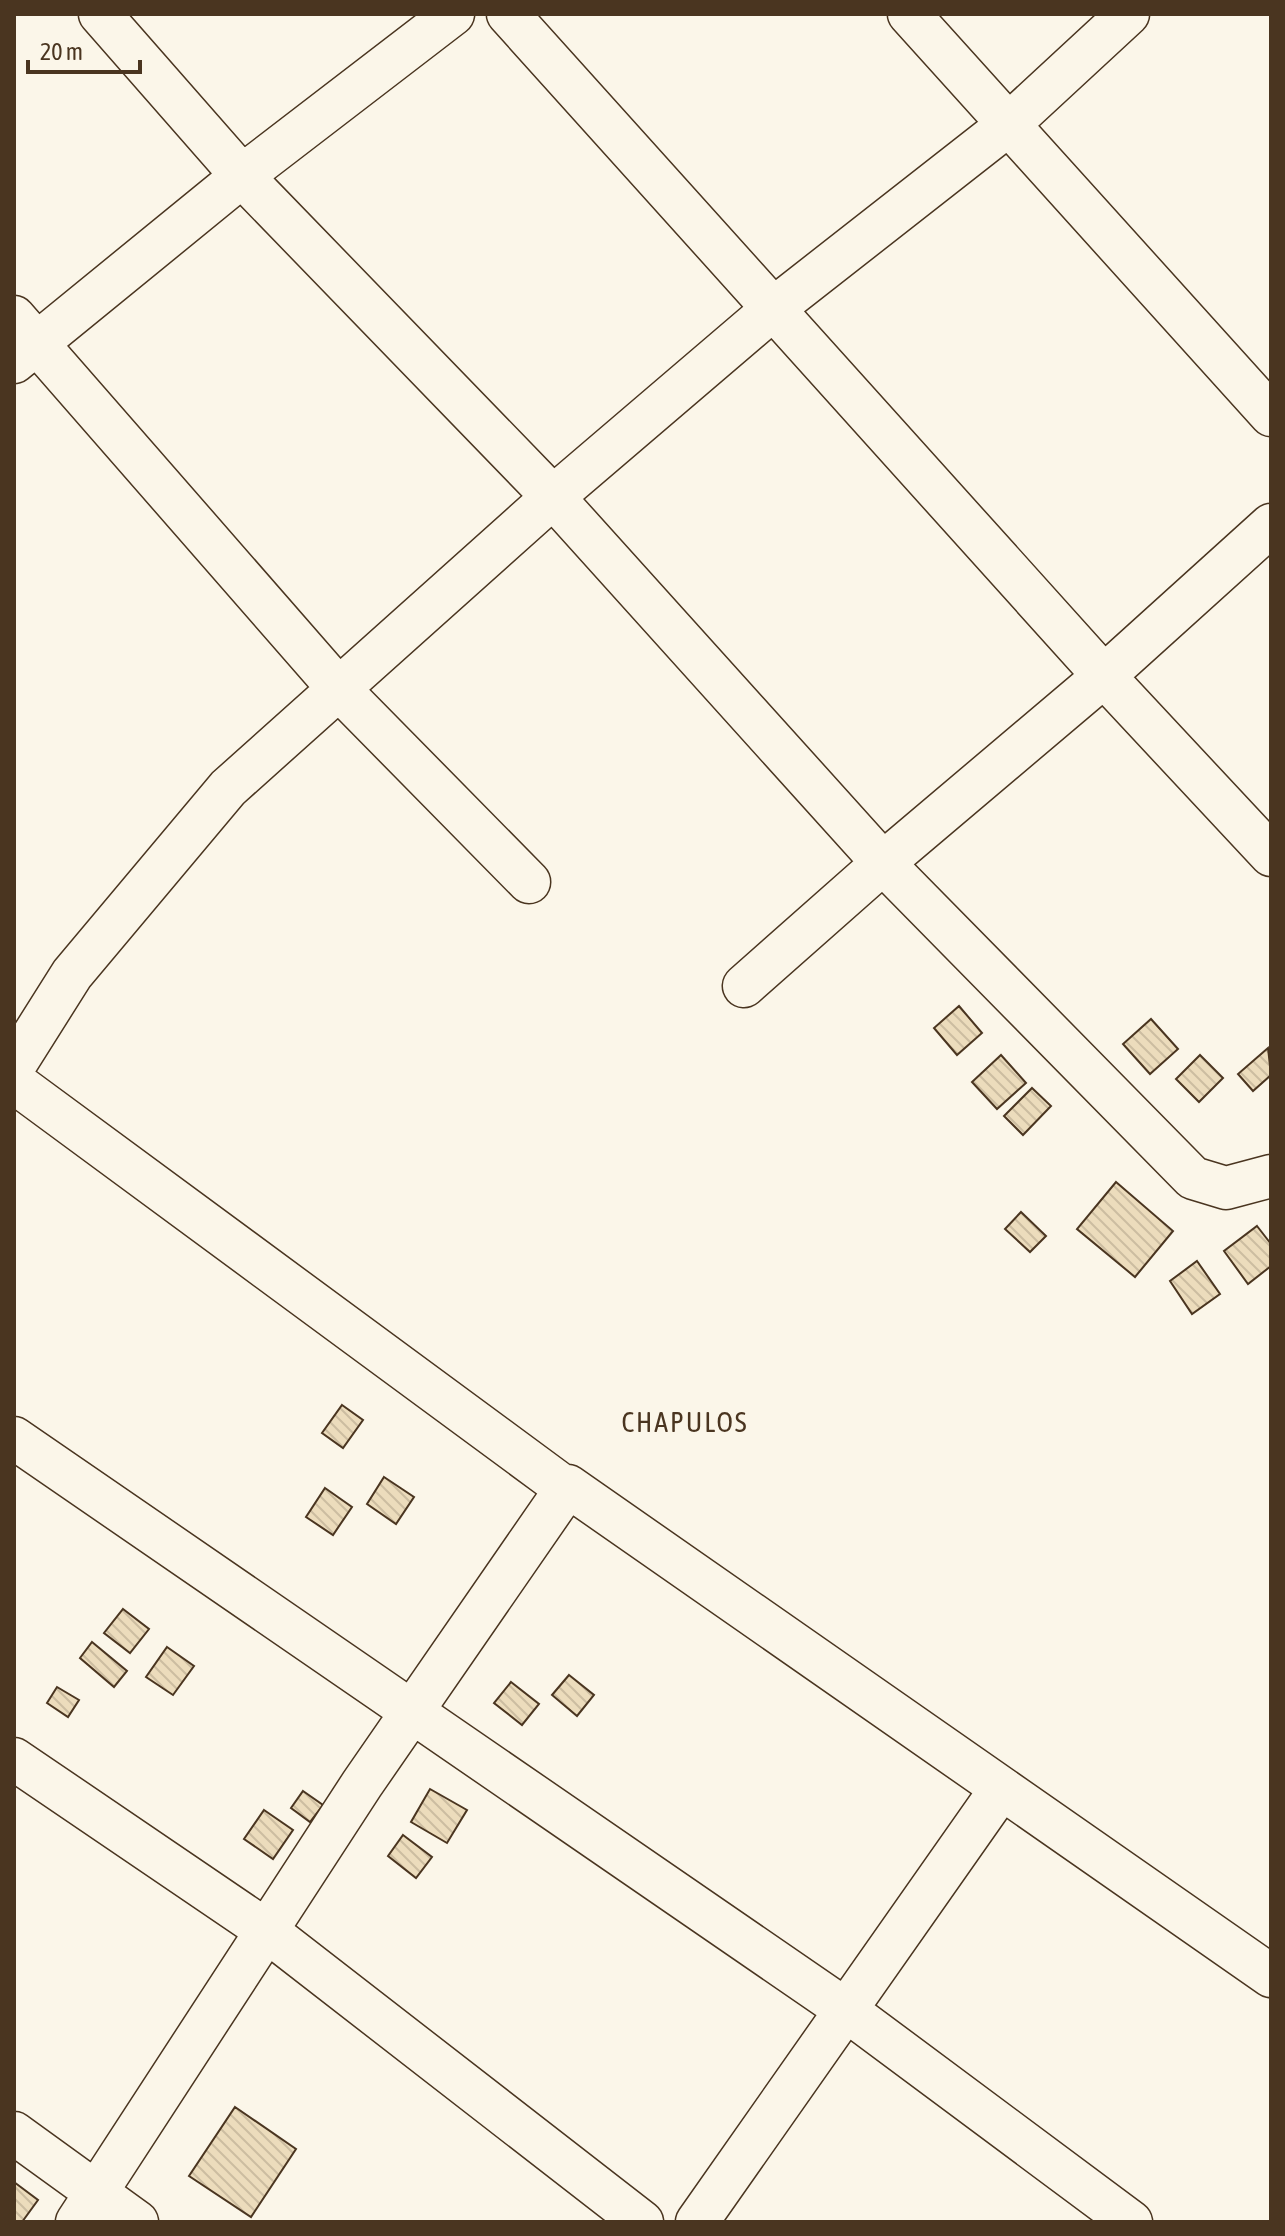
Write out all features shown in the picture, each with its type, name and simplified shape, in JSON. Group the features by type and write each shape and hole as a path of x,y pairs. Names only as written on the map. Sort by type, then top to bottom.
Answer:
{"street":[{"path":"100,14 242,176 553,497 883,863 1193,1178 1226,1188 1269,1184"},
{"path":"453,14 22,340 338,688 529,882"},
{"path":"508,14 1104,676 1271,855"},
{"path":"909,14 1271,415"},
{"path":"14,1066 72,974 228,788 553,497 773,309 1008,125 1128,14"},
{"path":"744,986 883,863 1104,676 1271,525"},
{"path":"14,1082 561,1485 568,1486 1271,1976"},
{"path":"14,1438 846,2010 1131,2222"},
{"path":"87,2208 411,1711 568,1486"},
{"path":"14,1759 267,1931 642,2222"},
{"path":"697,2222 1001,1789"},
{"path":"14,2133 87,2208 137,2222"}],"building":[{"path":"959,1006 982,1033 957,1055 934,1028"},
{"path":"1151,1019 1178,1049 1150,1074 1123,1044"},
{"path":"1268,1048 1271,1075 1253,1091 1238,1074"},
{"path":"1001,1055 1026,1083 997,1109 972,1082"},
{"path":"1200,1055 1223,1078 1199,1102 1176,1079"},
{"path":"1032,1088 1051,1106 1023,1135 1004,1116"},
{"path":"1116,1182 1173,1231 1135,1277 1077,1229"},
{"path":"1021,1212 1046,1236 1030,1252 1005,1229"},
{"path":"1257,1226 1271,1244 1271,1266 1248,1284 1224,1251"},
{"path":"1197,1261 1220,1294 1192,1314 1170,1281"},
{"path":"342,1405 363,1420 343,1448 322,1433"},
{"path":"384,1477 414,1497 396,1524 367,1504"},
{"path":"325,1488 352,1507 333,1535 306,1517"},
{"path":"123,1609 149,1629 130,1653 104,1633"},
{"path":"92,1642 127,1671 114,1687 80,1658"},
{"path":"167,1647 194,1666 173,1695 146,1677"},
{"path":"569,1675 594,1695 577,1716 552,1695"},
{"path":"511,1682 539,1704 522,1725 494,1703"},
{"path":"57,1687 79,1700 68,1717 47,1703"},
{"path":"430,1789 467,1810 447,1843 411,1822"},
{"path":"303,1791 323,1805 310,1822 291,1808"},
{"path":"264,1810 293,1830 273,1859 244,1839"},
{"path":"403,1835 432,1857 416,1878 388,1856"},
{"path":"235,2107 296,2149 251,2217 189,2176"},
{"path":"14,2182 38,2200 22,2222 14,2222"}],"district":[{"name":"CHAPULOS","path":"685,1422"}]}
